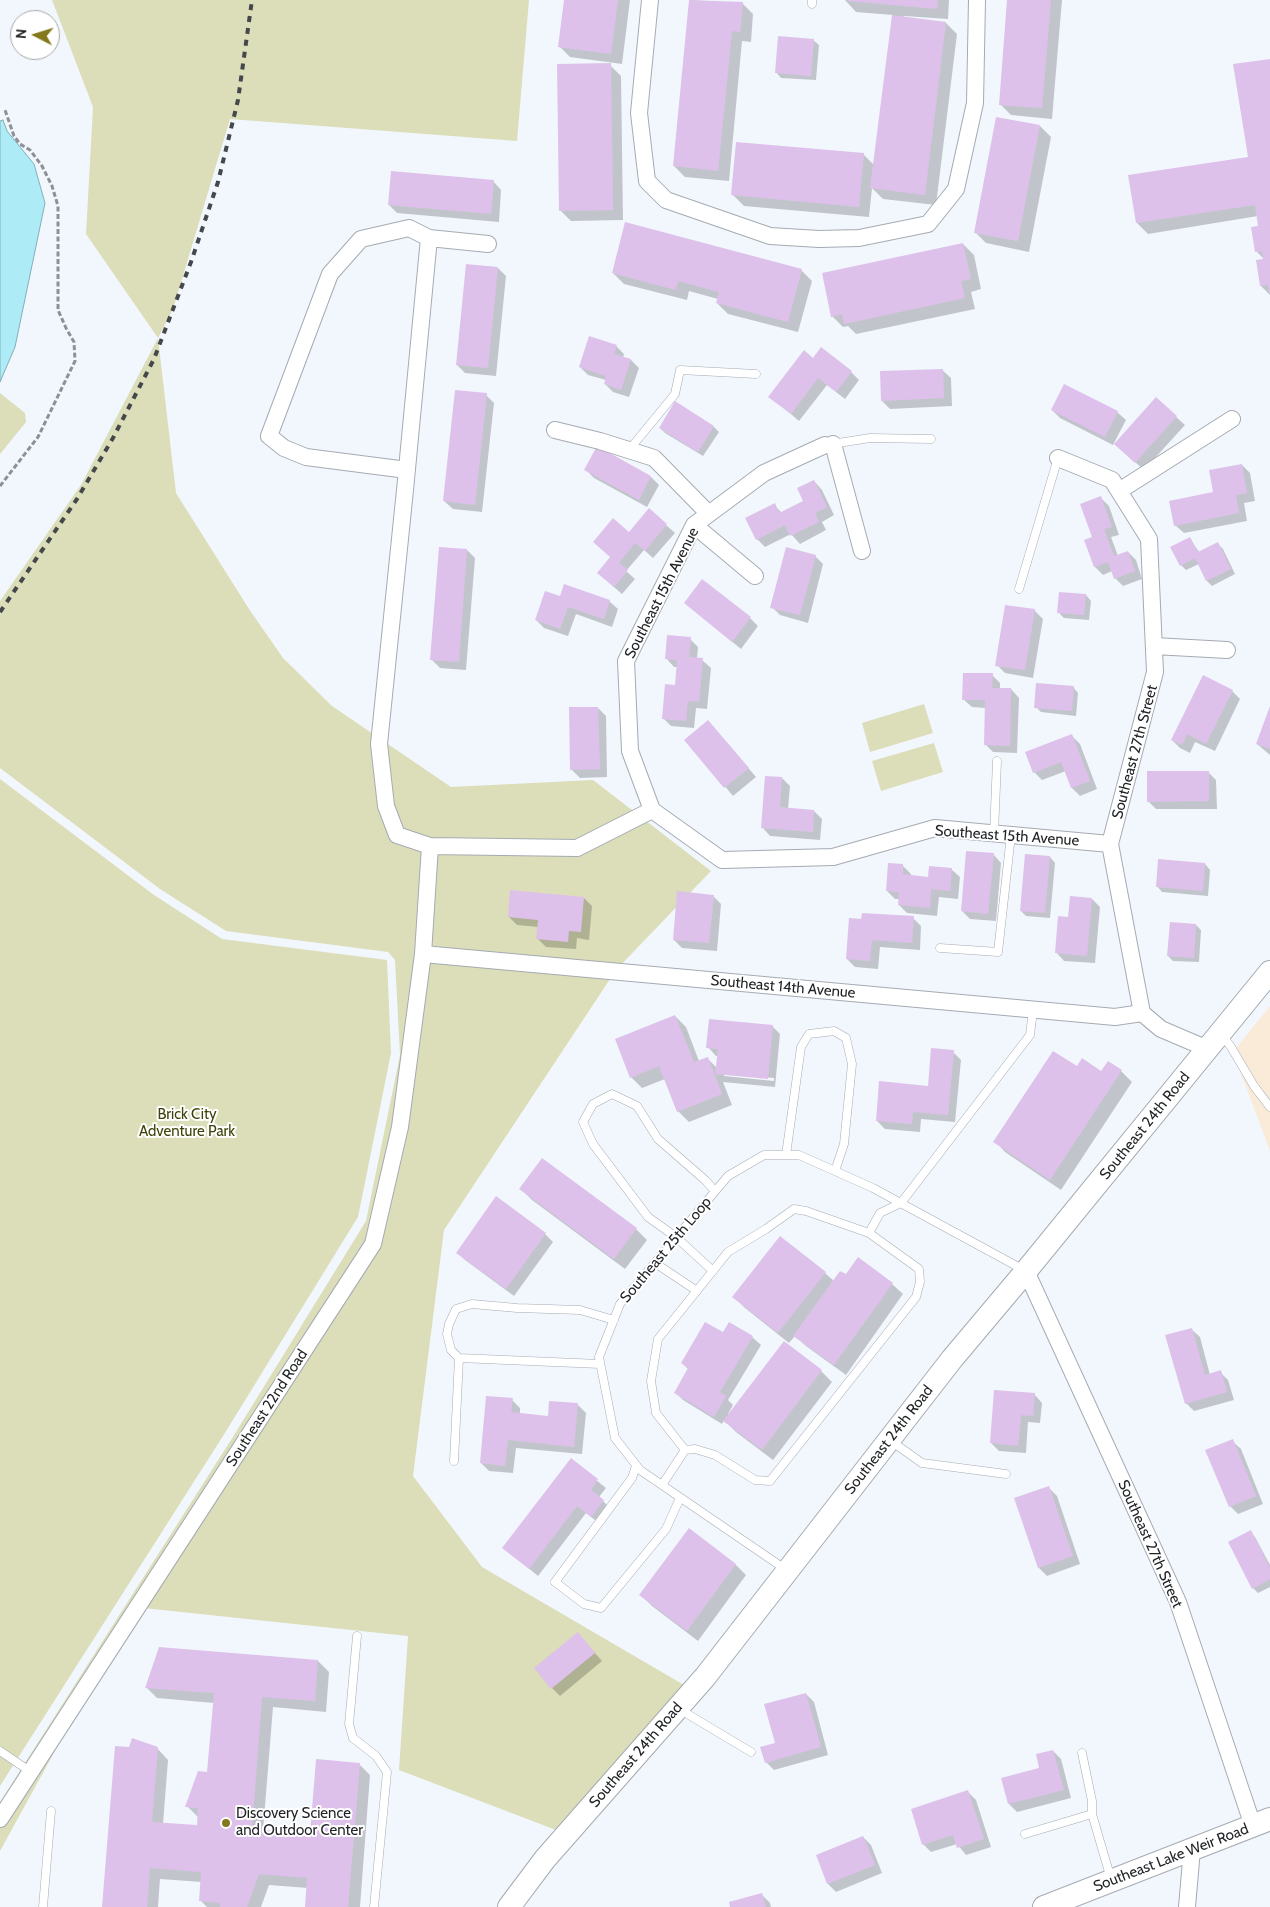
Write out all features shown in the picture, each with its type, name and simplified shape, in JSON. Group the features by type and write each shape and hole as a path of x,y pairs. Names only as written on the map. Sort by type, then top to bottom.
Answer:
{"street":[{"path":"650,0 639,113 647,181 666,200 770,236 819,238 859,238 928,224 956,189 975,103 977,0"},
{"path":"407,470 306,457 284,448 269,436 330,274 361,239 409,228 429,238 488,244"},
{"path":"429,238 379,744 386,806 397,835 430,846 577,848 652,810"},
{"path":"1119,492 1232,419"},
{"path":"555,430 654,458 709,514"},
{"path":"829,444 862,552"},
{"name":"Southeast 15th Avenue","path":"829,444 764,473 694,525 626,661 630,751 652,810 722,860 833,857 935,828 1110,844"},
{"name":"Southeast 27th Street","path":"1058,458 1112,480 1149,539 1155,672 1110,844 1142,1013"},
{"path":"694,525 756,576"},
{"path":"1154,646 1228,650"},
{"path":"423,954 430,846"},
{"name":"Southeast 14th Avenue","path":"423,954 1115,1017 1142,1013"},
{"name":"Southeast 22nd Road","path":"0,1819 373,1244 400,1127 423,954"},
{"name":"Southeast 24th Road","path":"509,1907 545,1858 705,1677 952,1359 1270,972"},
{"path":"1142,1013 1161,1029 1214,1042"},
{"name":"Southeast 27th Street","path":"1026,1271 1178,1602 1261,1822"},
{"name":"Southeast Lake Weir Road","path":"1044,1907 1261,1822"},
{"path":"1187,1907 1192,1849"}],"lane":[{"path":"629,450 674,394 680,370 756,374"},
{"path":"829,444 870,438 931,439"},
{"path":"1019,589 1058,458"},
{"path":"994,833 998,761"},
{"path":"940,948 998,952 1011,835"},
{"path":"869,1233 880,1214 901,1203 1030,1035 1033,1010"},
{"path":"786,1155 801,1047 809,1034 834,1031 846,1038 852,1064 844,1144 835,1171"},
{"path":"1214,1042 1231,1047 1254,1086 1270,1107"},
{"path":"712,1271 676,1237 648,1217 592,1144 583,1122 593,1104 612,1094 637,1106 658,1139 715,1191"},
{"name":"Southeast 25th Loop","path":"787,1571 636,1466 615,1438 598,1357 620,1304 728,1176 764,1155 799,1155 901,1203 1026,1271"},
{"path":"794,1209 806,1211 869,1233 919,1269 920,1282 916,1297 770,1481 755,1480 715,1455 696,1449 685,1450 656,1413 651,1381 658,1339 728,1252 794,1209"},
{"path":"655,1262 697,1291"},
{"path":"600,1364 459,1358 451,1350 447,1334 449,1324 456,1309 472,1304 580,1310 614,1320"},
{"path":"454,1462 459,1358"},
{"path":"889,1440 922,1463 1006,1474"},
{"path":"662,1485 685,1450"},
{"path":"636,1466 632,1478 555,1582 584,1604 601,1608 666,1529 680,1498"},
{"path":"357,1636 349,1724 353,1738 376,1756 387,1772 374,1907"},
{"path":"677,1708 751,1752"},
{"path":"0,1751 31,1772"},
{"path":"1082,1753 1092,1801 1092,1814 1111,1881"},
{"path":"43,1907 51,1811"},
{"path":"1025,1834 1092,1814"}],"path":[{"path":"0,486 38,437 75,362 74,342 58,310 58,206 52,186 42,166 30,150 20,144 14,136 5,110"}],"shaded area":[{"path":"1270,1006 1270,1151 1233,1052"}],"green space":[{"path":"52,0 529,0 517,141 230,119 173,309 158,338 86,234 93,107 60,21 60,10 56,10"},
{"path":"158,338 176,493 249,609 283,658 332,706 451,787 593,780 711,871 616,970 444,1230 413,1476 482,1567 684,1685 556,1830 399,1770 408,1636 134,1607 0,1851 0,1802 231,1440 366,1221 400,1055 395,960 388,952 226,931 160,889 0,768 0,601 81,485"},
{"path":"0,393 25,413 26,422 0,454"},
{"path":"924,704 933,733 870,752 862,723"},
{"path":"934,743 943,772 881,791 872,761"},
{"name":"Brick City Adventure Park","path":"0,779 154,895 222,939 387,960 391,1053 358,1217 223,1436 0,1786"}],"water":[{"path":"3,120 7,131 34,164 45,203 15,347 0,382 0,121"}],"building":[{"path":"564,0 618,0 611,54 558,47"},
{"path":"689,0 743,2 740,32 732,31 718,171 673,166"},
{"path":"848,0 938,0 937,9"},
{"path":"1007,0 1051,0 1042,108 999,105"},
{"path":"892,15 946,22 925,195 870,188"},
{"path":"778,36 814,39 811,76 775,73"},
{"path":"1270,59 1269,293 1268,285 1260,286 1256,260 1263,259 1262,251 1255,252 1251,227 1258,226 1255,205 1136,223 1128,175 1248,157 1233,64"},
{"path":"611,63 613,210 559,211 557,64"},
{"path":"996,117 1040,125 1018,241 974,233"},
{"path":"736,142 864,153 859,207 731,195"},
{"path":"391,171 494,180 491,214 388,205"},
{"path":"625,222 802,269 788,322 716,303 719,292 678,281 676,290 612,273"},
{"path":"963,243 971,279 961,281 965,298 844,324 842,314 831,317 822,273"},
{"path":"466,264 498,267 488,368 456,365"},
{"path":"589,336 617,345 614,354 631,359 621,390 604,384 606,376 579,367"},
{"path":"821,347 852,371 836,392 818,378 791,414 768,397 804,350 813,358"},
{"path":"943,369 944,398 881,401 880,371"},
{"path":"1064,384 1118,411 1105,437 1051,410"},
{"path":"455,390 487,393 475,505 443,501"},
{"path":"1156,397 1177,416 1135,463 1114,444"},
{"path":"675,401 714,426 698,452 659,428"},
{"path":"597,446 651,476 639,500 584,470"},
{"path":"1242,464 1247,493 1236,495 1239,513 1174,526 1169,501 1213,492 1209,470"},
{"path":"814,480 827,507 815,513 819,522 790,536 785,525 756,540 745,518 775,503 779,513 803,501 797,488"},
{"path":"1101,496 1112,527 1104,529 1114,556 1128,551 1135,571 1114,579 1108,562 1094,567 1084,540 1092,537 1080,504"},
{"path":"649,508 667,524 645,551 635,543 619,563 628,570 614,587 597,573 610,557 593,542 613,518 629,532"},
{"path":"1190,537 1198,552 1218,542 1231,569 1206,581 1195,558 1180,566 1170,547"},
{"path":"439,547 467,549 459,662 430,660"},
{"path":"786,547 816,555 800,615 770,608"},
{"path":"702,579 751,617 732,642 684,603"},
{"path":"564,584 610,600 604,619 568,607 560,629 535,620 545,591 560,596"},
{"path":"1059,592 1086,594 1084,615 1057,613"},
{"path":"1005,605 1035,609 1025,670 995,666"},
{"path":"667,635 691,637 689,657 703,658 699,702 688,701 686,721 662,719 665,684 675,685 677,660 665,659"},
{"path":"963,673 993,673 992,688 1011,688 1010,746 984,745 985,700 962,700"},
{"path":"1203,675 1233,690 1206,744 1187,734 1182,745 1171,740"},
{"path":"1036,683 1074,686 1072,711 1034,708"},
{"path":"1270,706 1270,749 1256,744"},
{"path":"569,707 598,707 600,769 570,770"},
{"path":"708,720 749,768 724,788 684,740"},
{"path":"1072,734 1090,781 1071,788 1061,762 1033,773 1025,752"},
{"path":"1147,771 1209,771 1209,801 1147,802"},
{"path":"765,776 782,777 780,807 814,810 813,832 761,828"},
{"path":"966,851 994,853 988,914 961,911"},
{"path":"1025,854 1050,856 1045,913 1020,911"},
{"path":"1158,859 1205,863 1203,891 1156,887"},
{"path":"888,863 903,864 903,874 928,877 929,866 952,868 950,891 931,889 930,908 898,905 899,892 886,891"},
{"path":"510,890 584,897 581,932 569,931 568,942 536,939 538,920 508,917"},
{"path":"677,891 714,895 709,943 673,940"},
{"path":"1070,896 1092,898 1087,956 1055,953 1058,916 1068,917"},
{"path":"862,913 914,916 912,943 872,940 870,961 846,959 849,918 861,919"},
{"path":"1170,922 1196,924 1194,958 1167,956"},
{"path":"675,1015 694,1062 708,1057 722,1094 677,1112 659,1066 630,1078 615,1039"},
{"path":"709,1019 773,1025 768,1079 715,1074 718,1049 706,1048"},
{"path":"931,1048 954,1050 948,1115 913,1112 912,1124 876,1121 879,1081 928,1086"},
{"path":"1053,1051 1077,1066 1082,1058 1101,1071 1108,1061 1122,1070 1050,1180 993,1142"},
{"path":"542,1158 637,1228 614,1259 519,1189"},
{"path":"496,1196 546,1233 506,1289 456,1253"},
{"path":"780,1236 826,1272 778,1333 732,1297"},
{"path":"858,1257 893,1283 834,1365 793,1336 840,1271 846,1274"},
{"path":"705,1322 723,1332 729,1322 753,1336 720,1392 726,1396 714,1417 674,1393 688,1368 681,1363"},
{"path":"1192,1328 1205,1375 1221,1370 1227,1392 1185,1404 1165,1335"},
{"path":"784,1341 822,1370 762,1450 723,1421"},
{"path":"994,1390 1035,1393 1033,1416 1021,1415 1018,1446 990,1443"},
{"path":"486,1396 513,1398 511,1412 548,1416 549,1401 578,1403 574,1447 508,1440 505,1466 480,1463"},
{"path":"1233,1439 1256,1496 1229,1507 1205,1450"},
{"path":"571,1458 598,1479 591,1490 604,1500 591,1517 577,1506 529,1569 502,1548"},
{"path":"1049,1486 1073,1556 1038,1568 1014,1498"},
{"path":"689,1528 736,1564 687,1631 639,1595"},
{"path":"1251,1530 1270,1568 1270,1579 1252,1589 1228,1542"},
{"path":"578,1632 595,1653 551,1689 534,1668"},
{"path":"159,1647 318,1660 315,1701 262,1697 252,1829 310,1834 316,1759 360,1763 348,1907 305,1907 307,1878 259,1874 247,1907 220,1907 220,1903 199,1901 201,1872 150,1868 147,1907 102,1907 115,1746 129,1747 132,1738 158,1747 152,1822 197,1825 198,1808 185,1807 198,1771 207,1772 214,1693 145,1688"},
{"path":"806,1693 821,1747 765,1763 760,1747 775,1743 764,1704"},
{"path":"1053,1750 1064,1790 1008,1804 1001,1778 1039,1768 1036,1754"},
{"path":"968,1790 984,1839 957,1848 953,1835 922,1845 911,1809"},
{"path":"863,1836 875,1865 827,1884 816,1855"},
{"path":"762,1893 766,1907 730,1907 729,1902"}],"railway":[{"path":"0,612 77,499 113,438 154,359 191,262 218,182 238,100 252,0"}],"place":[{"name":"Discovery Science and Outdoor Center","path":"226,1823"}]}
